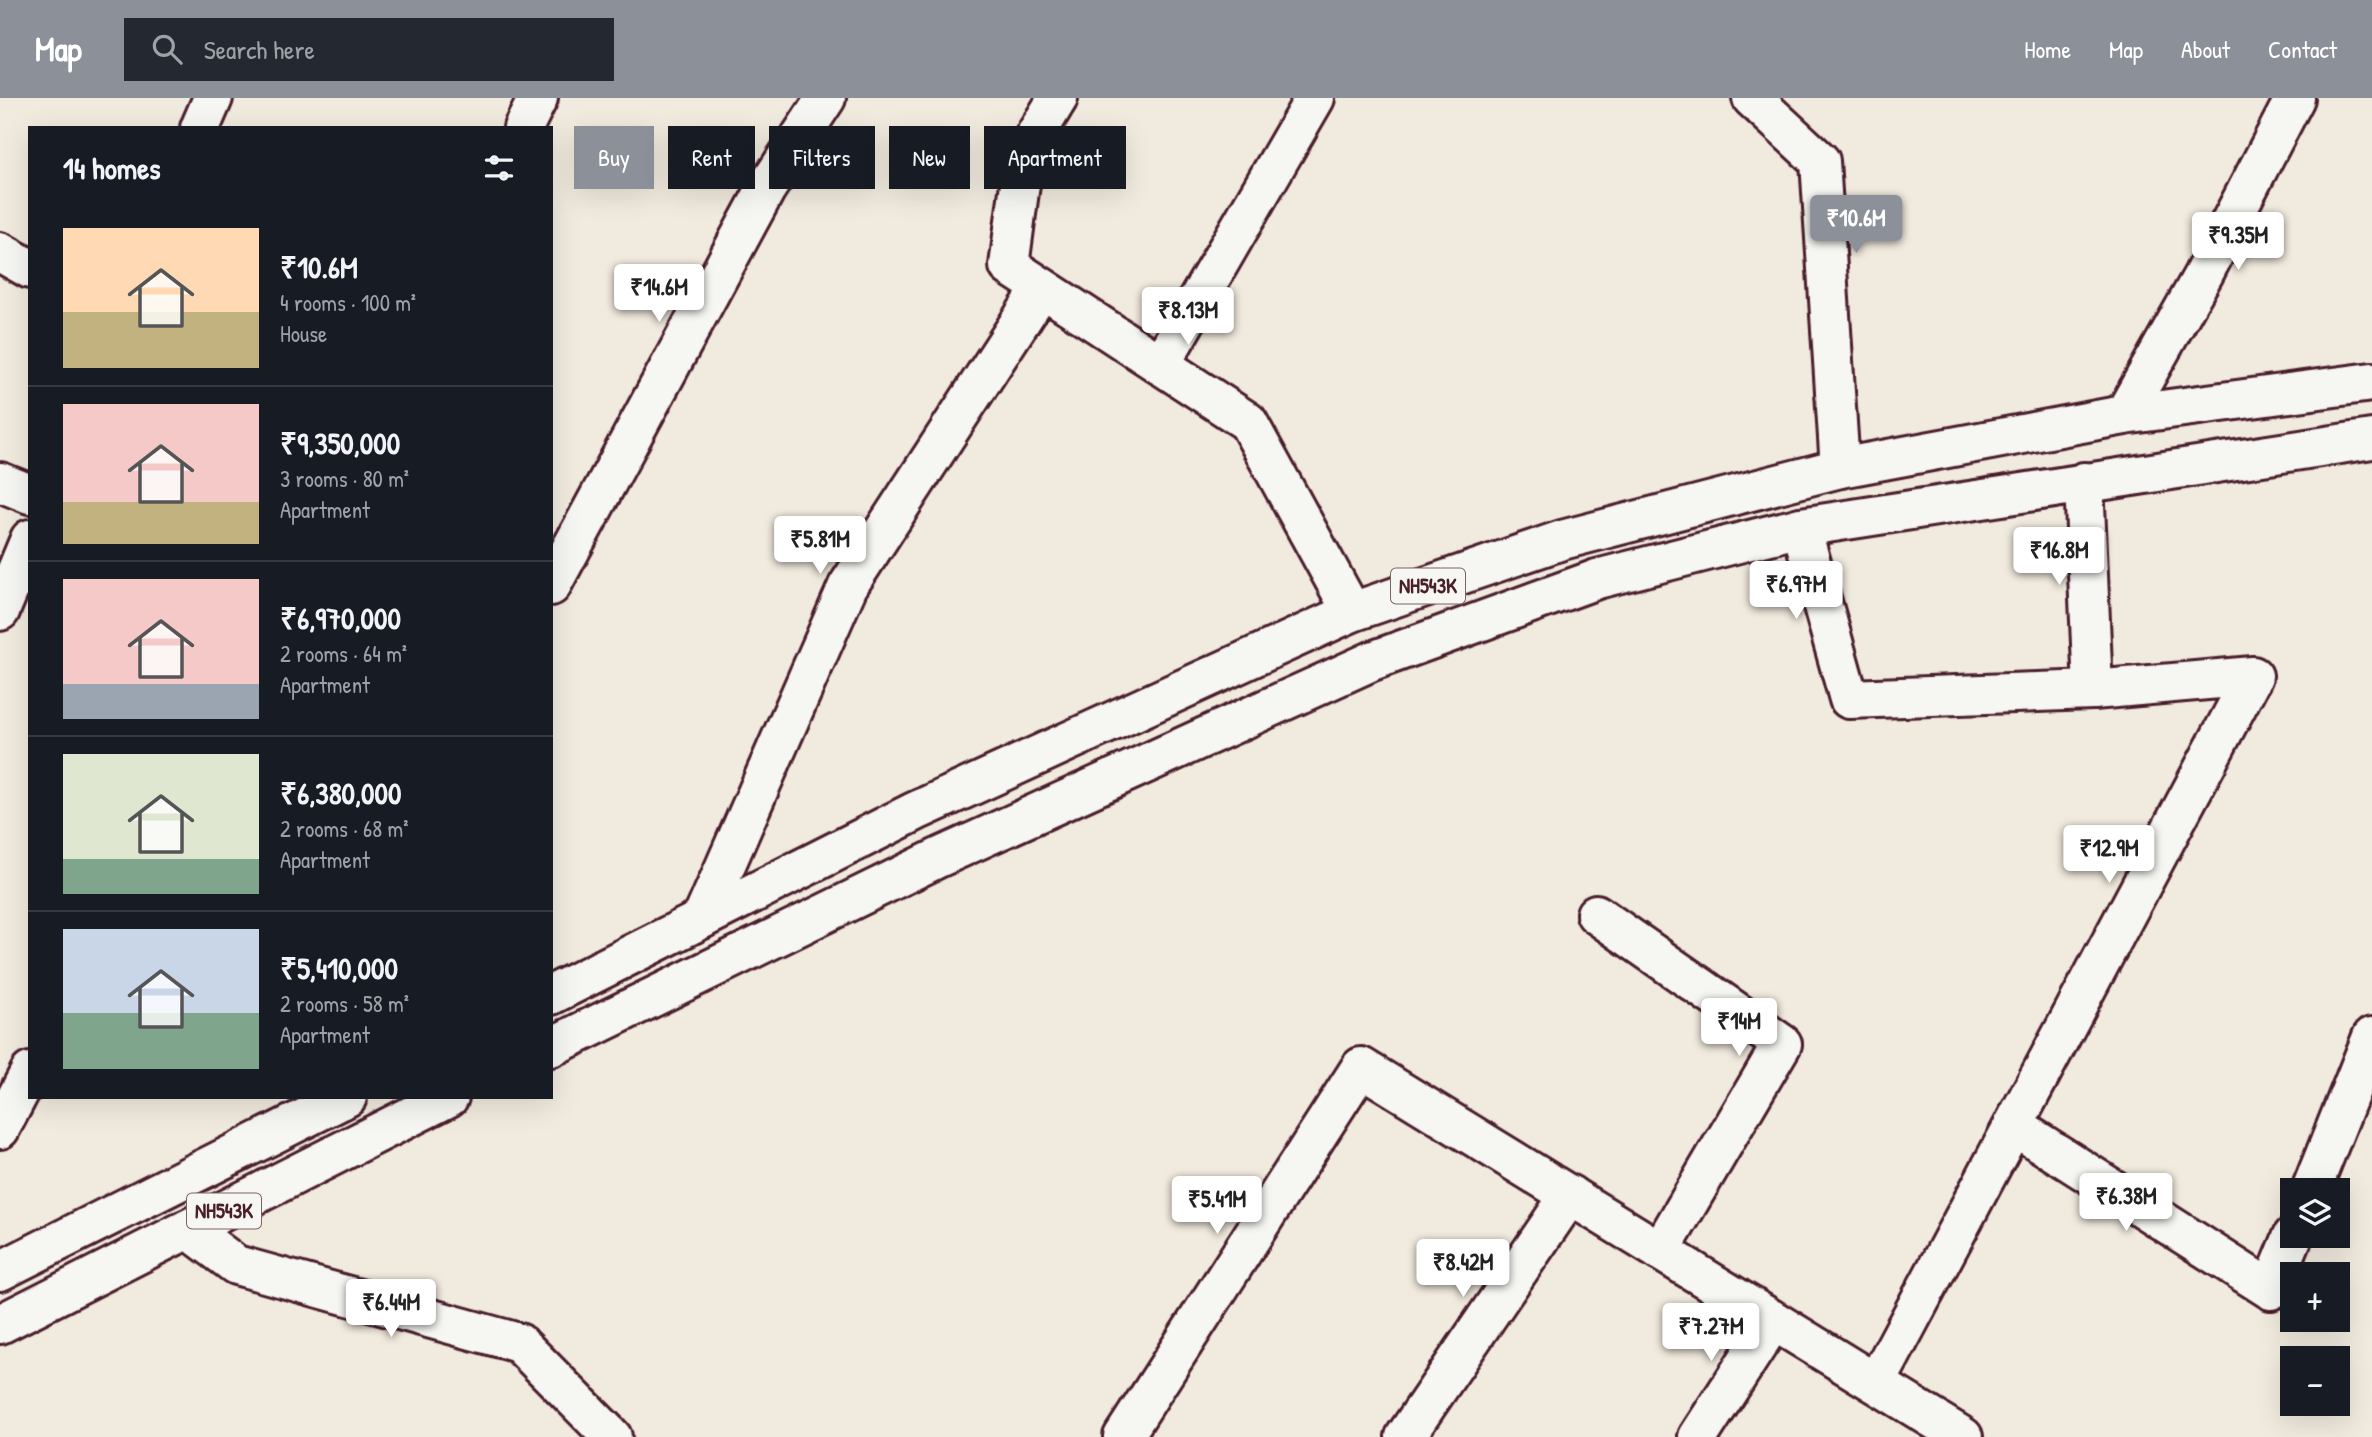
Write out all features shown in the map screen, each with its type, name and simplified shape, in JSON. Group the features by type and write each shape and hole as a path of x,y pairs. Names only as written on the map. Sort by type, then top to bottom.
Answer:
{"main road":[{"path":"201,126 213,98"},
{"path":"524,126 538,98"},
{"path":"553,582 766,189 826,98"},
{"path":"1058,98 1024,155 1009,266 1248,422 1352,612 1372,661"},
{"path":"1160,365 1315,98"},
{"path":"1752,98 1820,161 1840,468"},
{"path":"2124,415 2203,275 2295,98"},
{"path":"0,253 28,268"},
{"path":"702,919 848,586 1042,288"},
{"name":"NH543K","path":"553,994 916,811 1352,612 1562,540 1840,468 2124,415 2372,382"},
{"name":"NH543K","path":"553,1046 938,858 1372,661 1597,579 1801,527 2372,439"},
{"path":"0,482 28,493"},
{"path":"2084,482 2093,690"},
{"path":"1801,527 1849,699 2093,690 2253,676 1876,1383"},
{"path":"0,611 28,544"},
{"path":"1596,914 1782,1044 1660,1251"},
{"path":"2316,1178 2372,1037"},
{"path":"1123,1437 1361,1066 1963,1437"},
{"path":"0,1129 28,1076"},
{"name":"NH543K","path":"0,1271 343,1099"},
{"name":"NH543K","path":"2,1318 188,1229 424,1103"},
{"path":"2014,1126 2271,1290 2288,1248"},
{"path":"1405,1437 1570,1195"},
{"path":"188,1229 236,1265 519,1343 612,1437"},
{"path":"1698,1437 1773,1321"}]}
